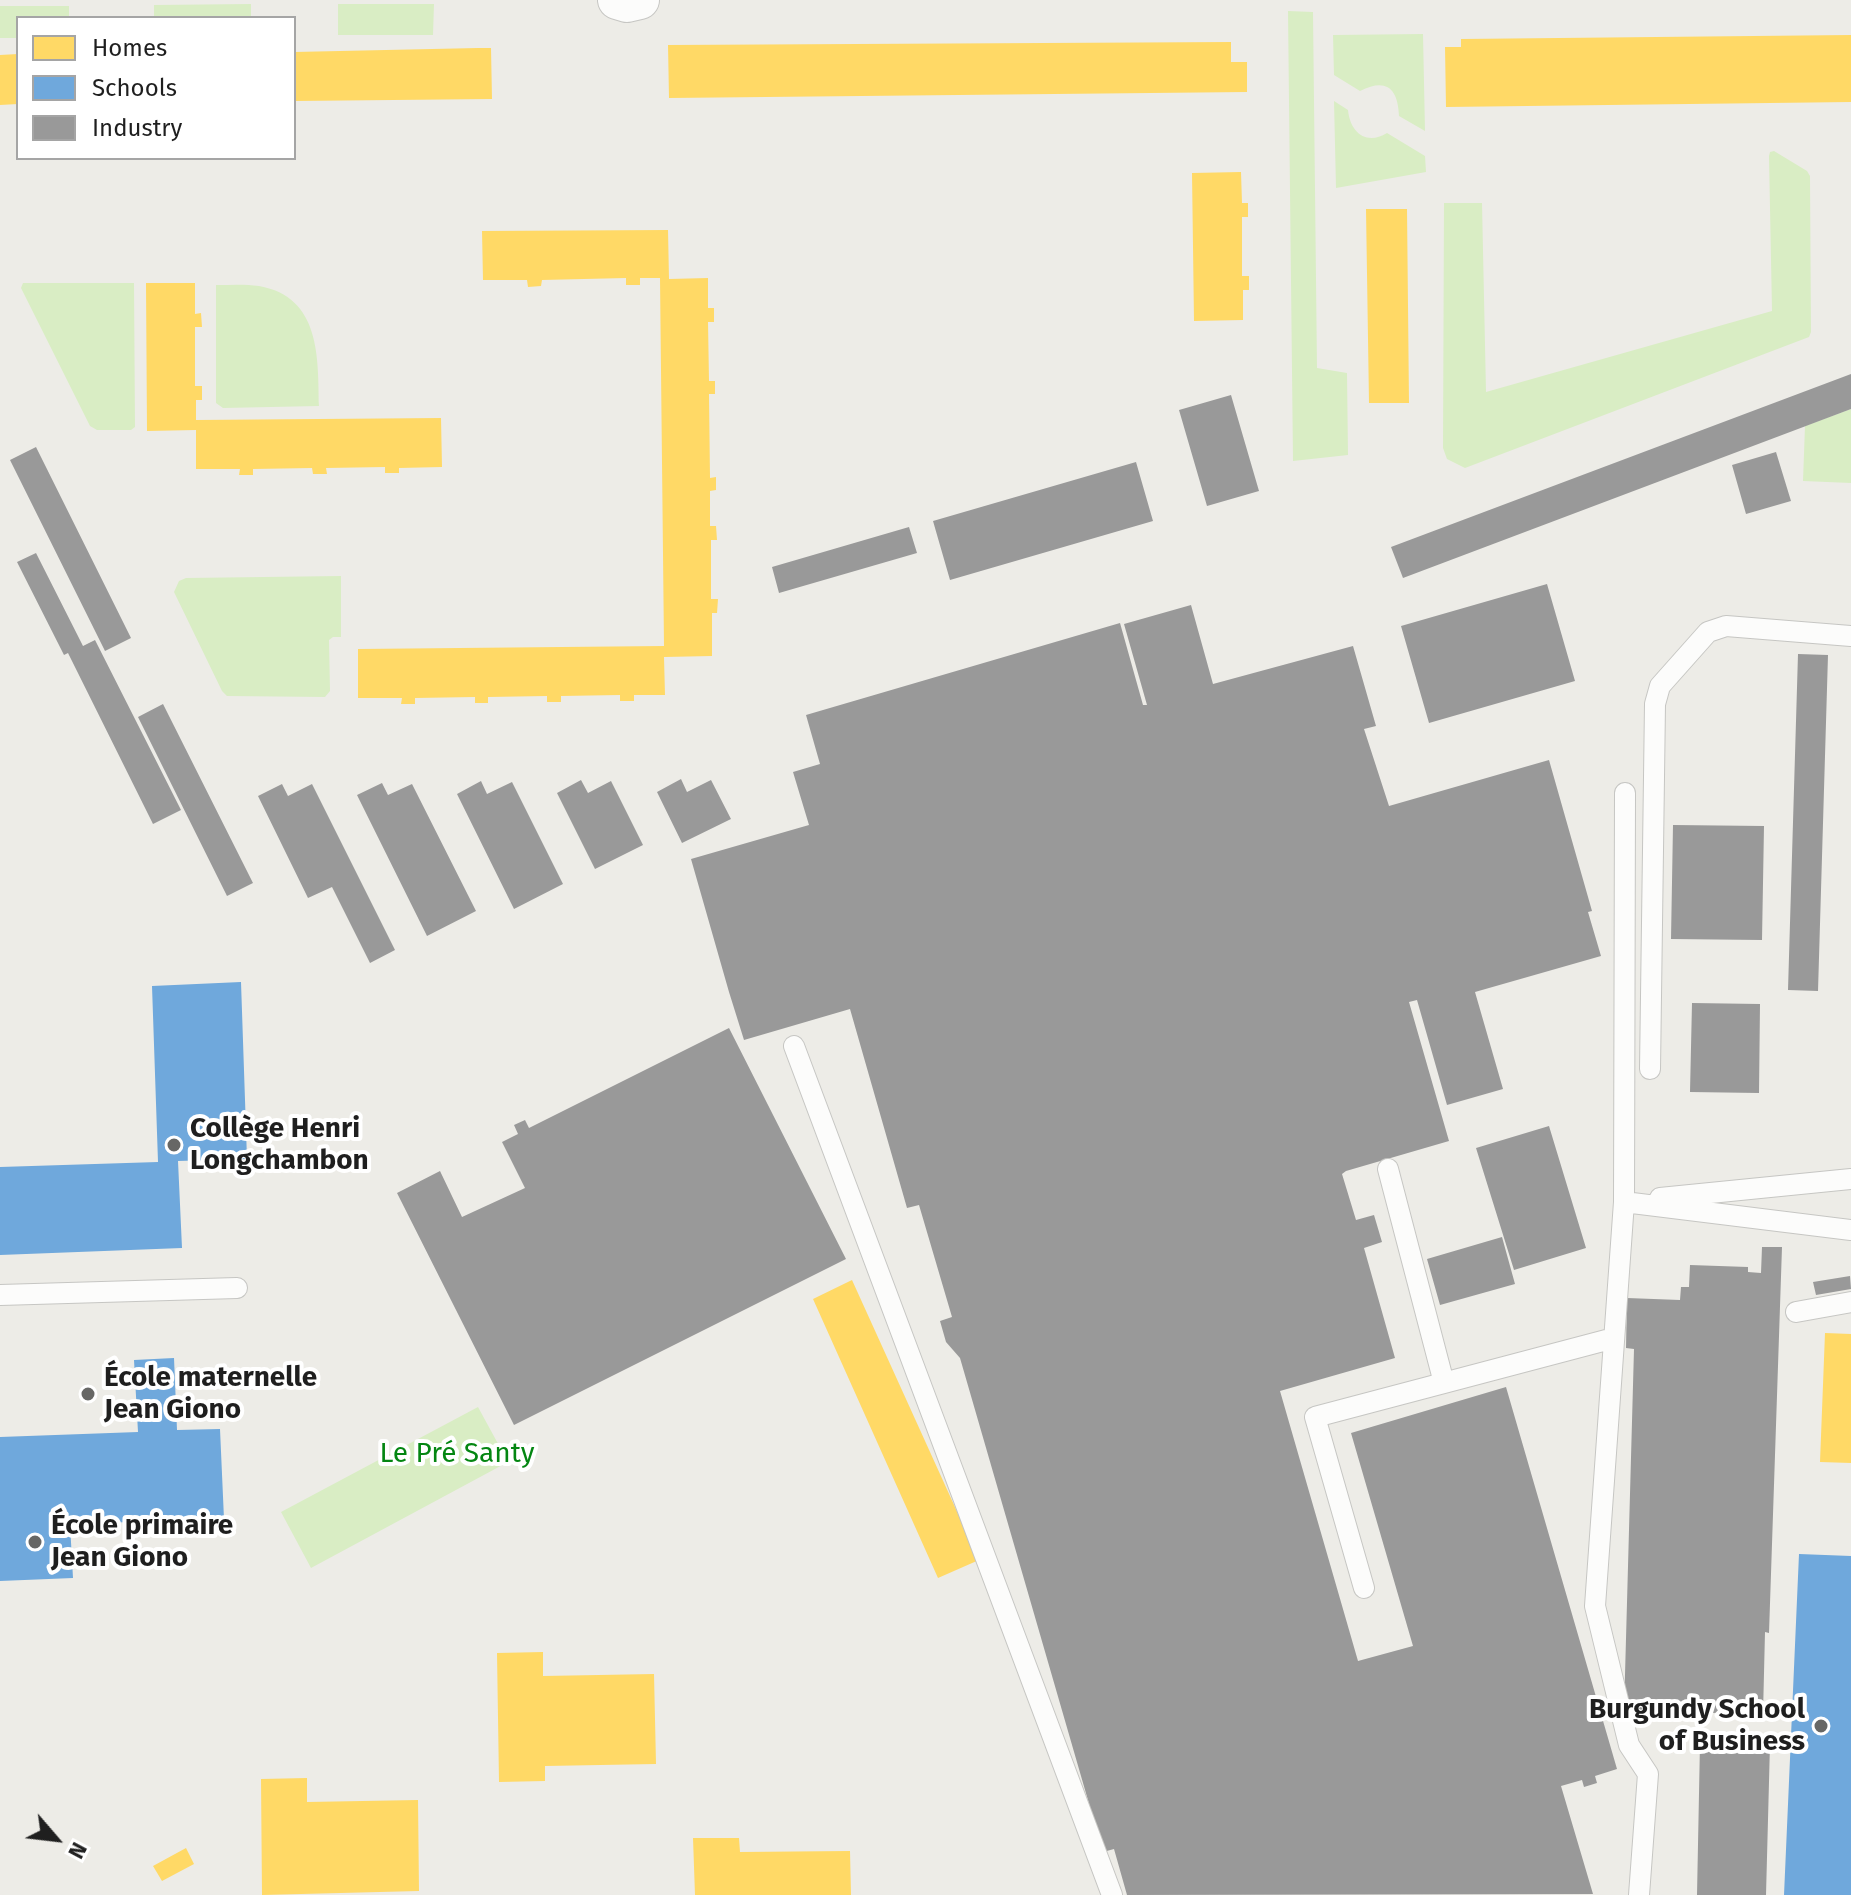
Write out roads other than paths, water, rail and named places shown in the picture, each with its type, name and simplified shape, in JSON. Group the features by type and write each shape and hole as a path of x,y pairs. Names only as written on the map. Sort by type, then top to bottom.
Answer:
{"street":[{"path":"617,0 627,3 640,0"}],"lane":[{"path":"1650,1069 1655,704 1660,686 1708,632 1726,626 1851,636"},
{"path":"1625,793 1624,1202 1595,1606 1629,1745 1648,1774 1639,1895"},
{"path":"794,1046 1112,1895"},
{"path":"1388,1169 1444,1383"},
{"path":"1624,1202 1851,1179"},
{"path":"1624,1202 1851,1230"},
{"path":"0,1295 237,1288"},
{"path":"1796,1312 1851,1302"},
{"path":"1364,1588 1315,1417 1614,1338"}],"place":[{"name":"Collège Henri Longchambon","path":"174,1145"},
{"name":"École maternelle Jean Giono","path":"88,1394"},
{"name":"École primaire Jean Giono","path":"35,1542"},
{"name":"Burgundy School of Business","path":"1821,1726"}],"park label":[{"name":"Le Pré Santy","path":"457,1454"}]}
